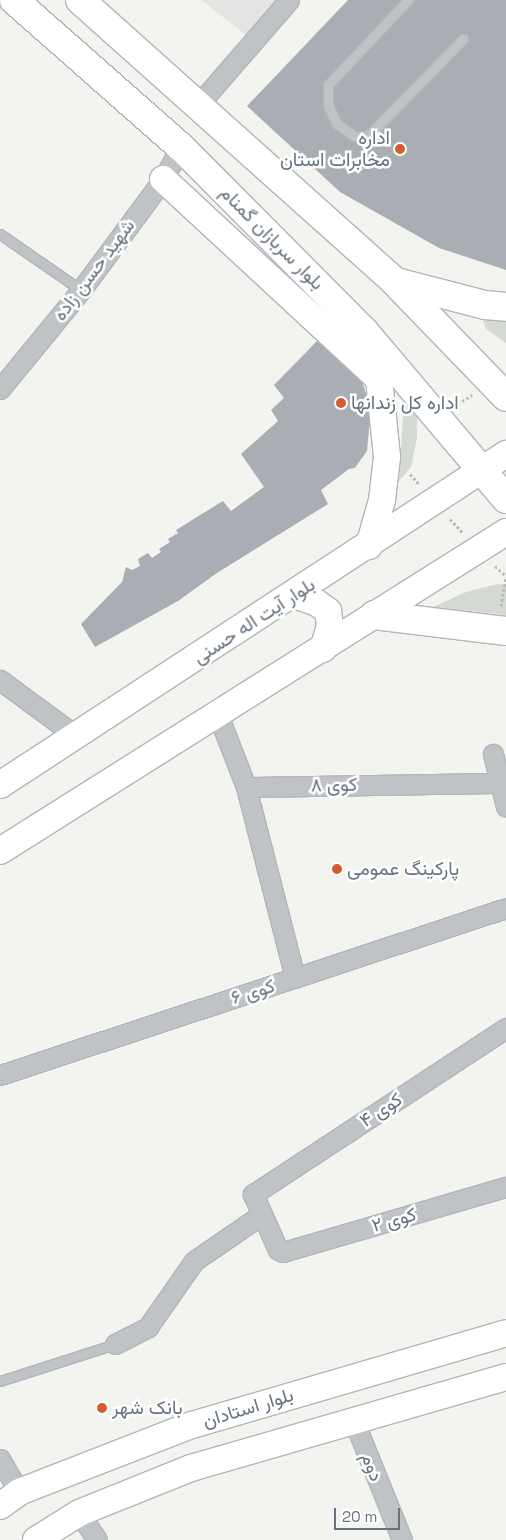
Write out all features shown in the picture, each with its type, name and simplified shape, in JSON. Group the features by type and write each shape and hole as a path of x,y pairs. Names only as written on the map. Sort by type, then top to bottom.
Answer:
{"main road":[{"name":"بلوار سربازان گمنام","path":"14,0 181,147 364,331 484,470 506,499"},
{"path":"80,0 394,281 506,398"},
{"path":"163,179 379,379"},
{"path":"394,281 484,305 506,307"},
{"path":"364,331 379,379 387,457 382,500 369,546"},
{"name":"بلوار آیت اله حسنی","path":"0,785 369,546 506,454"},
{"path":"0,851 506,532"},
{"path":"294,595 317,603 328,612 330,626 323,649"},
{"path":"374,615 506,631"},
{"name":"بلوار استادان","path":"9,1499 192,1425 506,1333"},
{"path":"36,1540 79,1513 191,1468 506,1377"}],"street":[{"path":"198,105 289,0"},
{"name":"شهید حسن زاده","path":"0,389 81,290 163,179 181,147"},
{"path":"0,680 76,736"},
{"path":"218,715 246,787 295,978"},
{"path":"493,754 506,806"},
{"name":"کوی ۸","path":"246,787 500,783"},
{"name":"کوی ۶","path":"0,1075 506,908"},
{"name":"کوی ۴","path":"261,1215 253,1194 506,1028"},
{"name":"کوی ۲","path":"261,1215 278,1250 282,1252 506,1187"},
{"path":"115,1344 148,1327 194,1261 261,1215"},
{"name":"دوم","path":"354,1421 402,1540"},
{"path":"0,1459 9,1499"},
{"path":"79,1513 97,1540"}],"lane":[{"path":"408,0 328,85 328,105 337,124 354,136 368,136 463,39"},
{"path":"0,234 81,290"},
{"path":"0,1381 115,1344"}],"shaded area":[{"path":"201,0 280,0 250,38"},
{"path":"481,314 506,318 506,343 486,329"},
{"path":"404,401 417,416 417,438 411,467 399,481"},
{"path":"498,584 506,585 506,615 433,607 466,592"}],"building":[{"name":"اداره مخابرات استان","path":"348,0 506,0 506,270 439,248 340,192 247,106"},
{"path":"318,340 358,370 371,408 367,451 355,468 349,469 321,490 328,504 217,573 178,601 95,647 81,624 122,582 126,567 132,570 140,566 138,559 148,553 152,558 161,552 159,549 170,542 168,539 178,533 176,530 223,501 231,511 264,487 241,454 278,421 271,410 284,398 274,385"}],"place":[{"name":"اداره مخابرات استان","path":"400,149"},
{"name":"اداره کل زندانها","path":"341,403"},
{"name":"پارکینگ عمومی","path":"337,869"},
{"name":"بانک شهر","path":"102,1408"}]}
